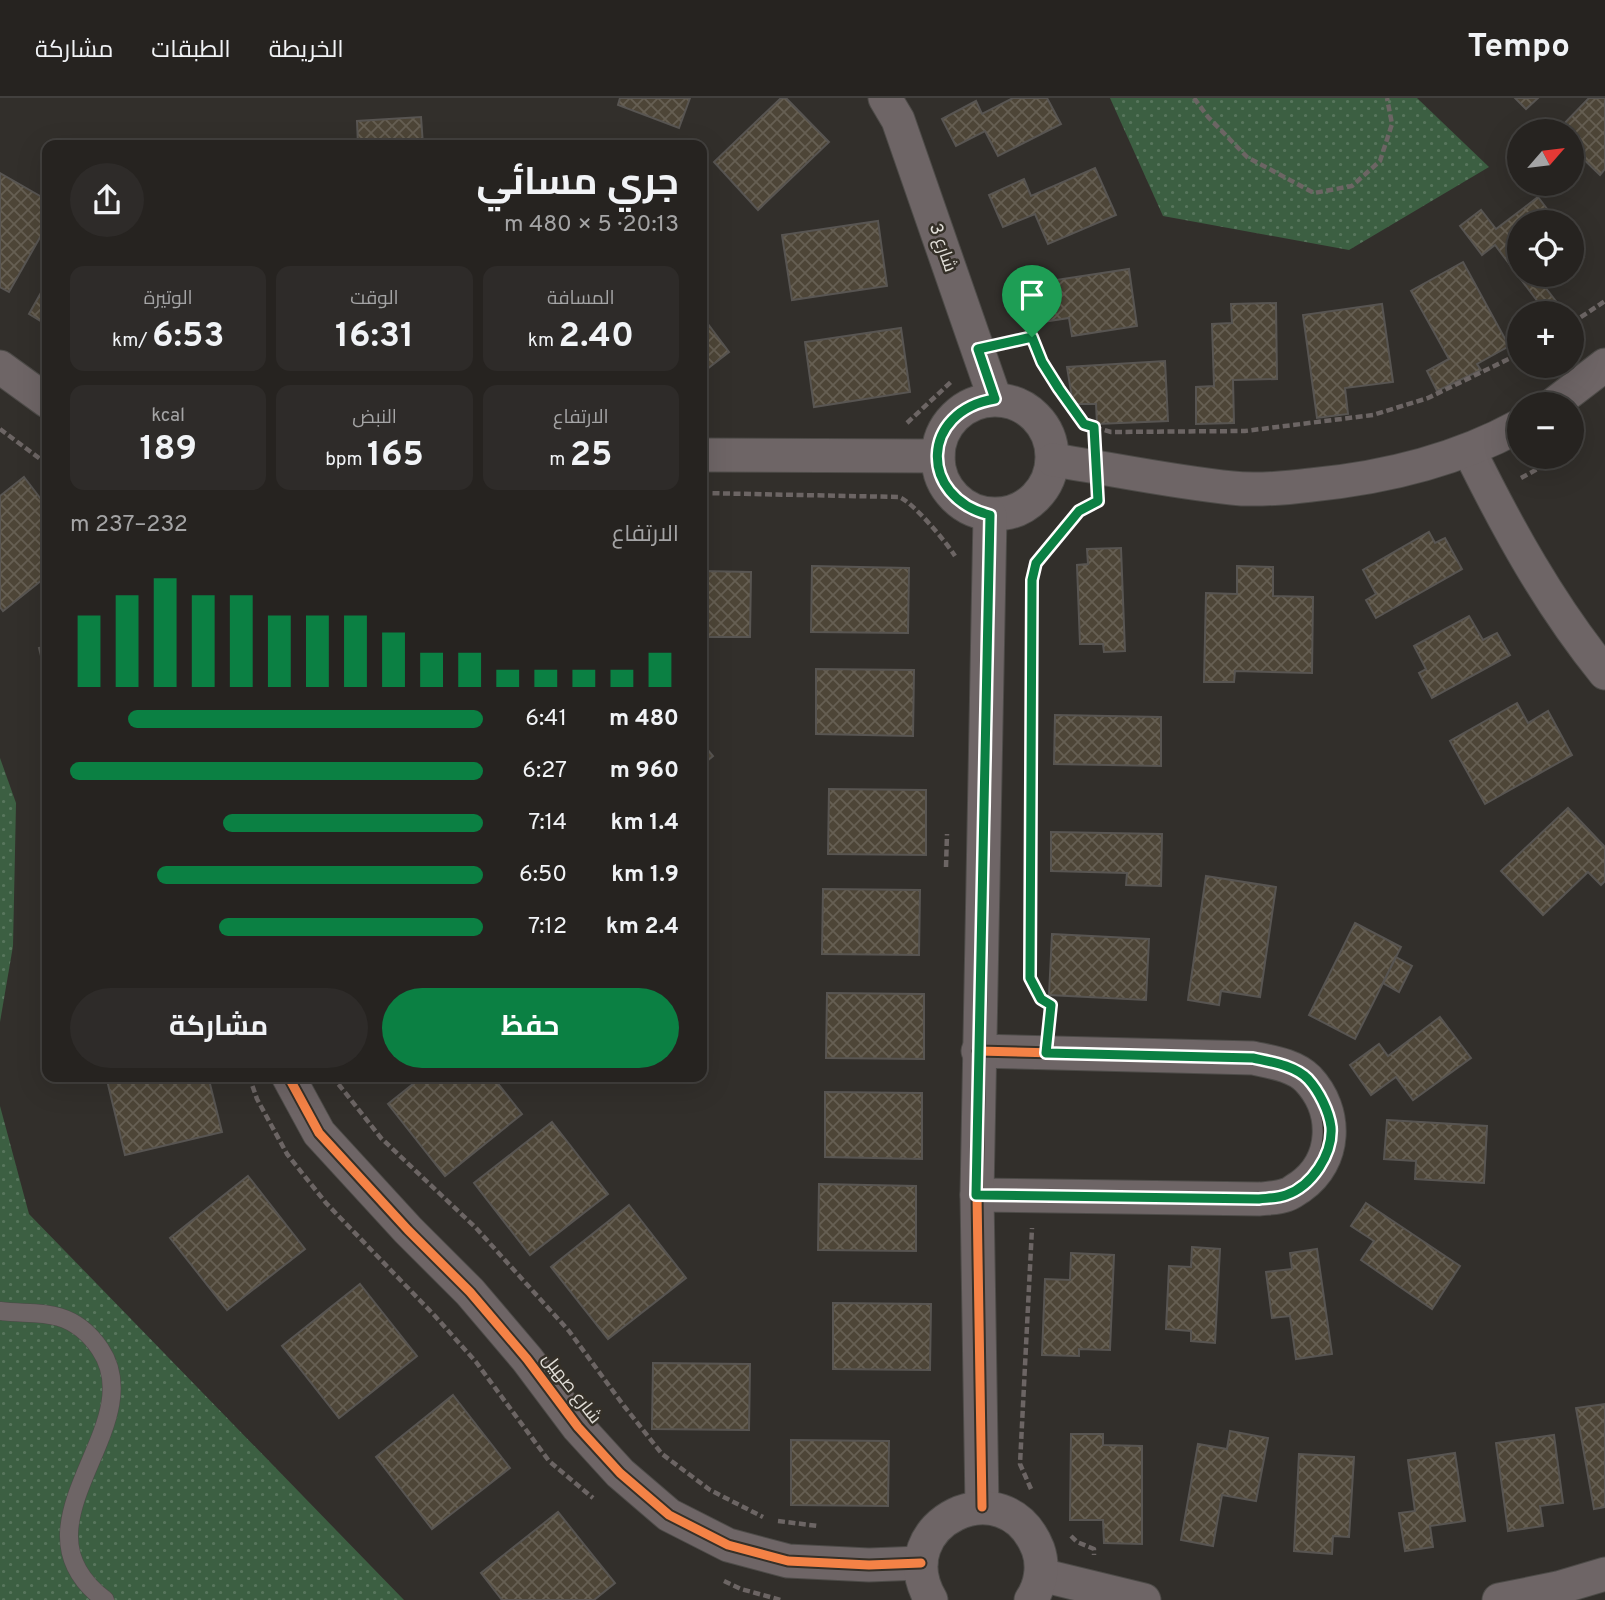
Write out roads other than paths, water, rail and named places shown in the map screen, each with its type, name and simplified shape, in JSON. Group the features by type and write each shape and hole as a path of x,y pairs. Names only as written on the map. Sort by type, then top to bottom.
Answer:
{"street":[{"name":"3 شارع","path":"885,98 898,120 995,399"},
{"path":"1569,392 1605,365"},
{"path":"0,367 42,397"},
{"path":"995,399 1013,402 1030,411 1043,424 1051,442 1053,460 1045,486 1026,507 1009,513 990,515 973,511 959,502 947,489 940,473 938,456 941,439 949,423 961,410 977,402 995,399"},
{"path":"1053,460 1234,489 1290,488 1345,482 1399,471 1469,450 1507,432"},
{"path":"1469,450 1521,551 1558,609 1605,673"},
{"path":"707,455 938,456"},
{"path":"982,1507 976,1195 990,515"},
{"path":"976,1195 1259,1199 1287,1195 1311,1179 1326,1156 1331,1128 1323,1101 1307,1078 1282,1064 1253,1058 978,1051"},
{"name":"شارع صهيل","path":"291,1082 318,1133 478,1302 527,1359 578,1427 620,1473 670,1516 728,1545 788,1561 921,1563"},
{"path":"931,1600 922,1581 921,1563 925,1545 934,1530 948,1517 964,1510 982,1507 1002,1511 1020,1521 1033,1536 1040,1555 1036,1588 1093,1588 1144,1600"},
{"path":"1499,1600 1558,1588 1605,1574"}],"lane":[{"path":"0,1311 60,1317 77,1325 92,1337 110,1370 113,1389 110,1408 72,1513 69,1531 70,1549 76,1567 86,1582 105,1600"}]}
